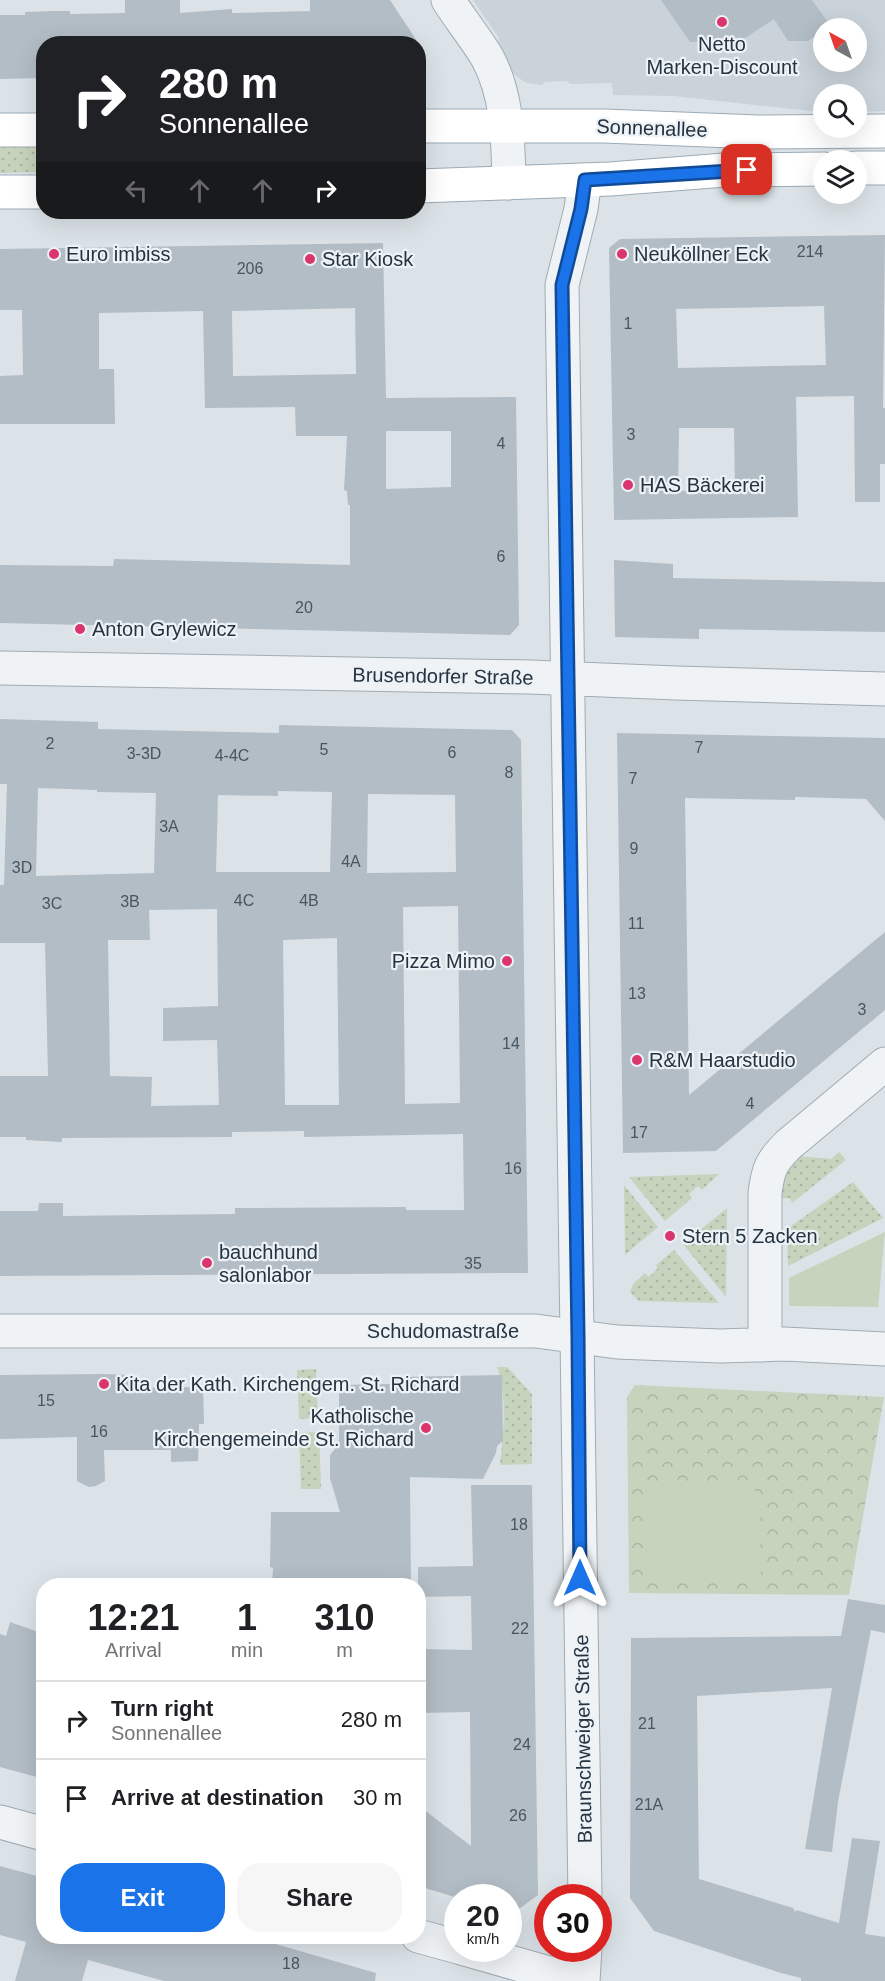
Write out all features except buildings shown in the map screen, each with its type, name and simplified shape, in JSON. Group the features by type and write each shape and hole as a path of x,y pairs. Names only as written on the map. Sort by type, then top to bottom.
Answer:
{"main road":[{"name":"Sonnenallee","path":"426,126 604,126 758,132 885,131"},
{"path":"0,130 36,130"},
{"path":"867,168 885,168"},
{"path":"426,186 585,180 725,170 813,169"},
{"path":"0,192 36,192"}],"street":[{"path":"448,0 487,57 496,77 507,126 509,183"},
{"name":"Braunschweiger Straße","path":"585,180 581,209 562,285 585,1884"},
{"name":"Brusendorfer Straße","path":"0,668 567,679 885,689"},
{"path":"765,1345 765,1193 768,1173 775,1159 788,1145 885,1064"},
{"name":"Schudomastraße","path":"0,1330 525,1331 617,1342 720,1347 784,1344 885,1349"},
{"path":"0,1822 36,1832"},
{"path":"426,1938 444,1944"},
{"path":"509,1962 577,1981"},
{"path":"583,1981 584,1962"}],"shaded area":[{"path":"473,0 885,0 885,111 867,112 867,84 813,84 813,111 810,111 674,96 613,95 612,83 570,84 567,81 545,82 542,85 526,83 515,75 497,50 499,38"}],"green space":[{"path":"0,147 36,147 36,172 0,173"},
{"path":"839,1152 846,1160 792,1203 790,1198 778,1199 780,1180 798,1156 831,1159"},
{"path":"719,1174 702,1190 698,1186 689,1194 692,1198 665,1221 629,1177"},
{"path":"853,1182 883,1218 788,1266 787,1229"},
{"path":"624,1185 658,1227 625,1255"},
{"path":"727,1208 726,1297 683,1244"},
{"path":"885,1232 878,1307 789,1306 789,1278"},
{"path":"674,1250 719,1303 639,1301 630,1292 633,1284 645,1273 649,1277 658,1268 656,1265"},
{"path":"497,1367 507,1367 532,1394 532,1464 500,1465 504,1402"},
{"path":"316,1369 318,1418 299,1419 297,1370"},
{"path":"635,1385 884,1397 849,1595 629,1593 627,1397"},
{"path":"319,1432 321,1489 301,1489 299,1433"},
{"path":"749,1485 760,1496 761,1578 647,1580 646,1486"}],"place":[{"name":"Netto Marken-Discount","path":"722,22"},
{"name":"Euro imbiss","path":"54,254"},
{"name":"Neuköllner Eck","path":"622,254"},
{"name":"Star Kiosk","path":"310,259"},
{"name":"HAS Bäckerei","path":"628,485"},
{"name":"Anton Grylewicz","path":"80,629"},
{"name":"Pizza Mimo","path":"507,961"},
{"name":"R&M Haarstudio","path":"637,1060"},
{"name":"Stern 5 Zacken","path":"670,1236"},
{"name":"bauchhund salonlabor","path":"207,1263"},
{"name":"Kita der Kath. Kirchengem. St. Richard","path":"104,1384"},
{"name":"Katholische Kirchengemeinde St. Richard","path":"426,1428"}],"route":[{"path":"580,1578 562,285 581,209 585,180 747,170"}]}
